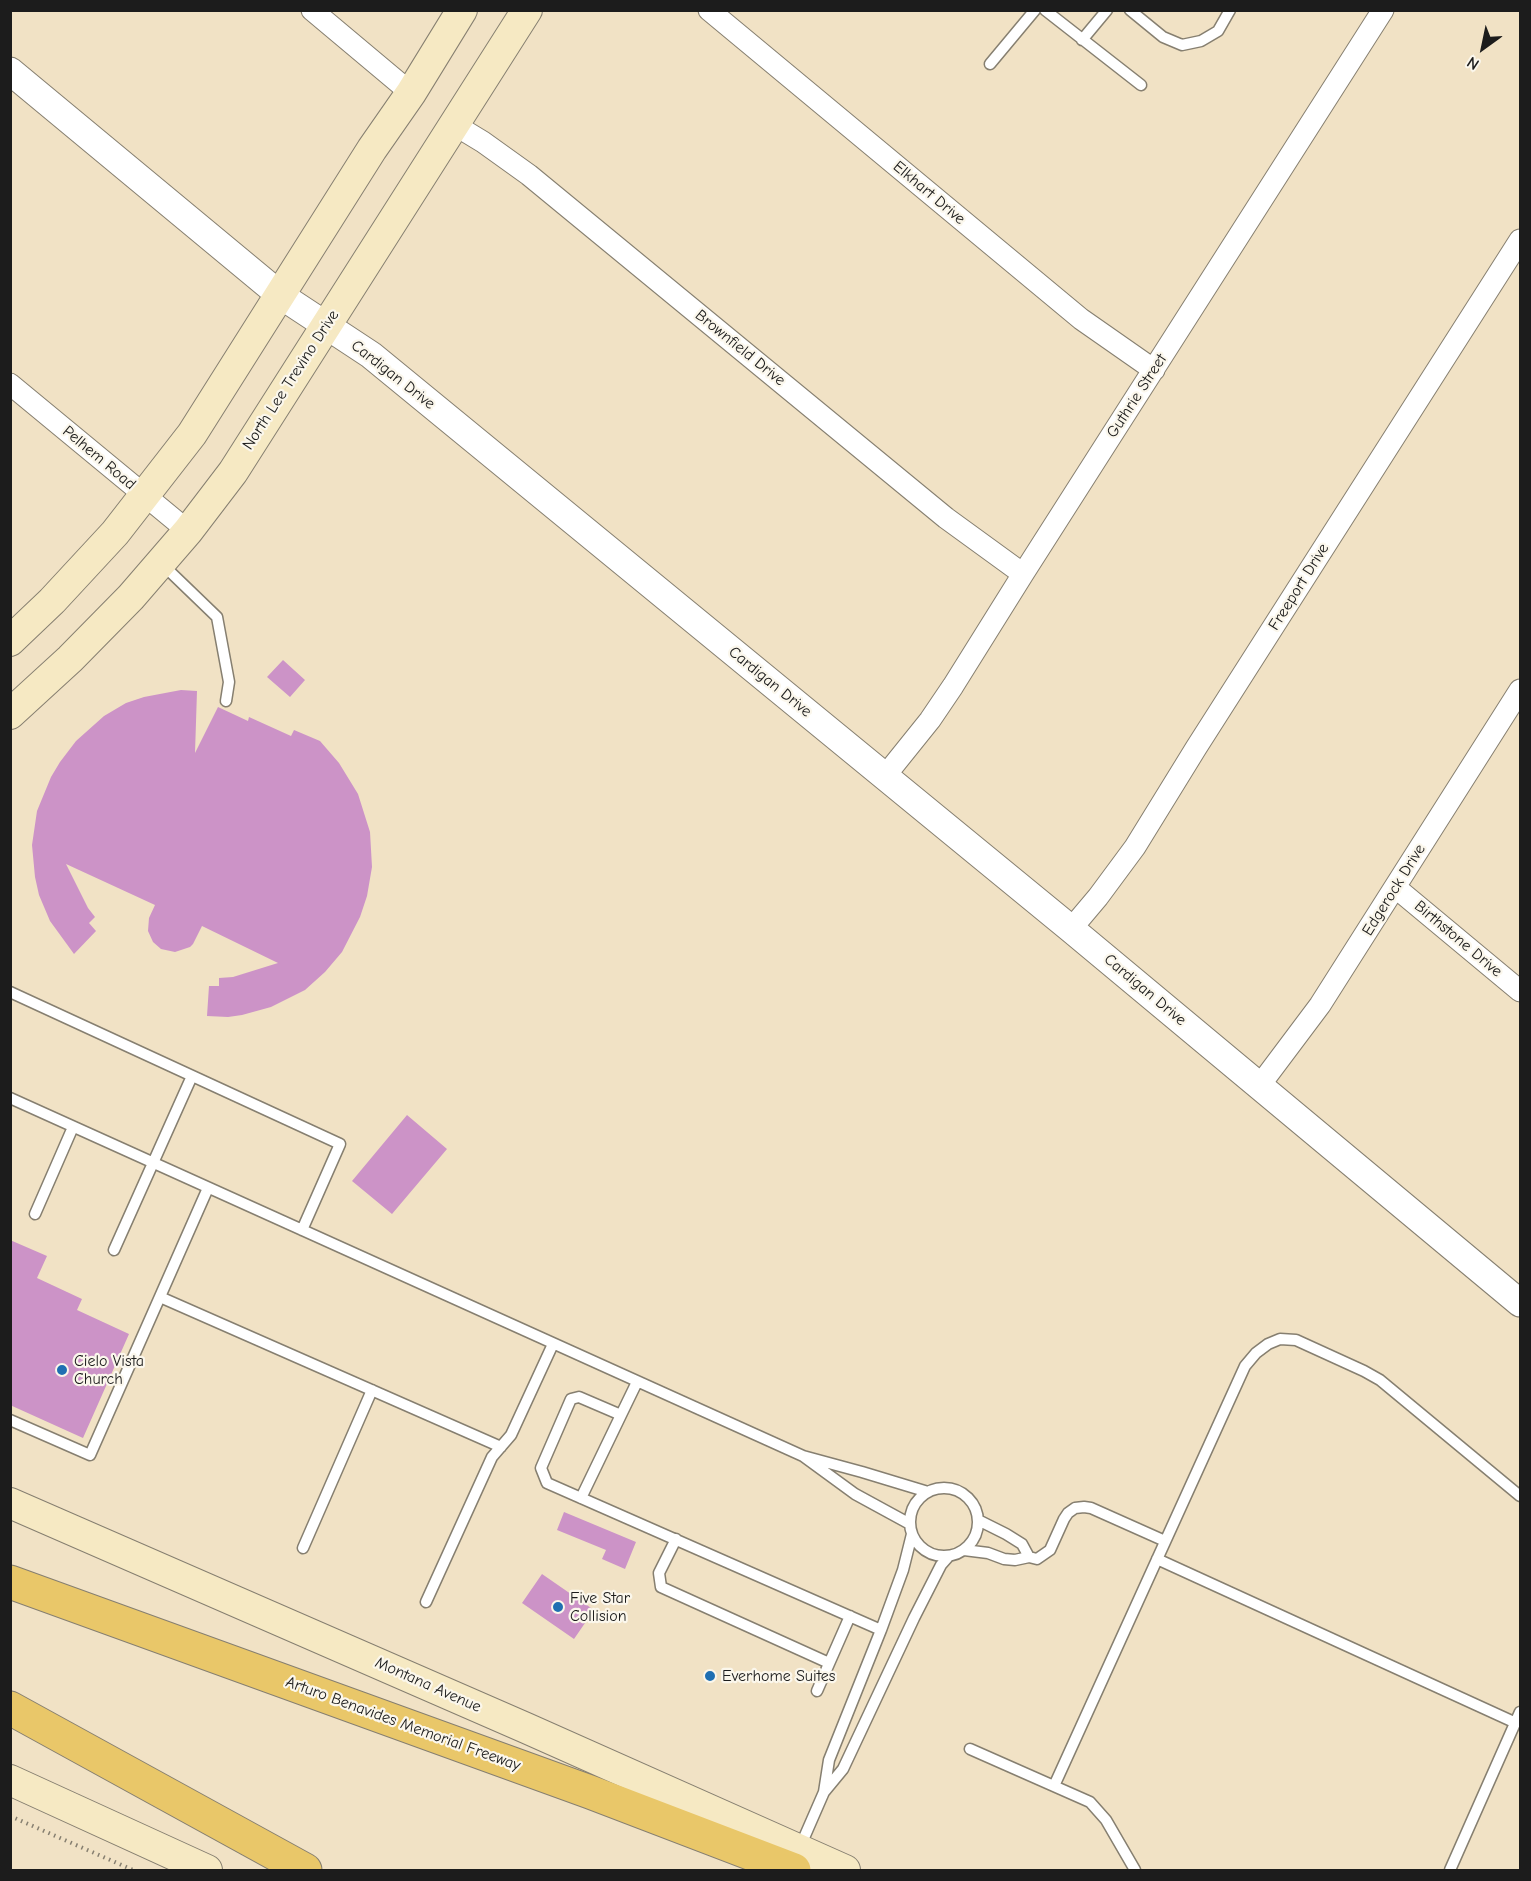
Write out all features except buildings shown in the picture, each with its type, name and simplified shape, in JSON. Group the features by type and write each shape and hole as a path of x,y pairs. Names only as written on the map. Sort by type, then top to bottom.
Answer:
{"highway":[{"name":"Arturo Benavides Memorial Freeway","path":"10,1582 590,1792 796,1860"},
{"path":"10,1708 305,1870"}],"main road":[{"path":"10,641 52,601 115,533 192,434 462,10"},
{"name":"North Lee Trevino Drive","path":"10,714 70,659 131,597 188,531 233,471 527,10"},
{"name":"Montana Avenue","path":"10,1503 526,1728 796,1860 845,1870"},
{"path":"10,1780 207,1870"}],"street":[{"path":"312,10 411,93"},
{"name":"Elkhart Drive","path":"709,10 1082,319 1154,370"},
{"name":"Guthrie Street","path":"885,776 930,720 953,686 1383,10"},
{"name":"Cardigan Drive","path":"10,71 280,295 380,363 1071,929 1521,1303"},
{"name":"Brownfield Drive","path":"455,125 529,175 946,518 1023,574"},
{"name":"Freeport Drive","path":"1071,929 1135,847 1521,240"},
{"name":"Pelhem Road","path":"10,384 188,531"},
{"name":"Edgerock Drive","path":"1260,1085 1320,1005 1521,690"},
{"name":"Birthstone Drive","path":"1395,887 1521,991"}],"lane":[{"path":"990,64 1035,10"},
{"path":"1045,10 1142,86"},
{"path":"1082,40 1107,10"},
{"path":"1130,10 1163,38 1182,45 1201,41 1218,31 1230,10"},
{"path":"161,563 218,617 229,682 226,700"},
{"path":"10,992 340,1144 302,1230"},
{"path":"114,1250 192,1076"},
{"path":"10,1098 803,1456 928,1492"},
{"path":"35,1214 74,1127"},
{"path":"10,1420 90,1455 208,1188"},
{"path":"160,1297 501,1447"},
{"path":"1054,1786 1245,1366 1268,1344 1280,1339 1296,1340 1380,1380 1521,1496"},
{"path":"426,1602 492,1457 511,1435 553,1344"},
{"path":"582,1498 637,1382"},
{"path":"303,1548 372,1390"},
{"path":"621,1416 579,1397 571,1399 541,1468 547,1483 882,1629"},
{"path":"796,1860 824,1792 829,1760 882,1629 903,1570 911,1529 913,1508 928,1492 949,1488 969,1498 978,1520 977,1532 972,1542 964,1550 949,1556 930,1554 921,1548 911,1529 855,1494 803,1456"},
{"path":"964,1550 988,1553 1004,1559 1015,1560 1029,1557 1037,1559 1050,1550 1068,1513 1084,1507 1165,1541"},
{"path":"978,1520 1022,1544 1029,1557"},
{"path":"676,1539 659,1573 661,1587 829,1663"},
{"path":"824,1792 843,1769 914,1618 941,1565 949,1556"},
{"path":"1157,1559 1516,1723"},
{"path":"817,1691 850,1616"},
{"path":"1450,1870 1521,1712"},
{"path":"970,1749 1090,1802 1106,1820 1135,1870"}],"path":[{"path":"10,1816 133,1870"}],"place":[{"name":"Cielo Vista Church","path":"62,1370"},
{"name":"Five Star Collision","path":"558,1607"},
{"name":"Everhome Suites","path":"710,1676"}]}
